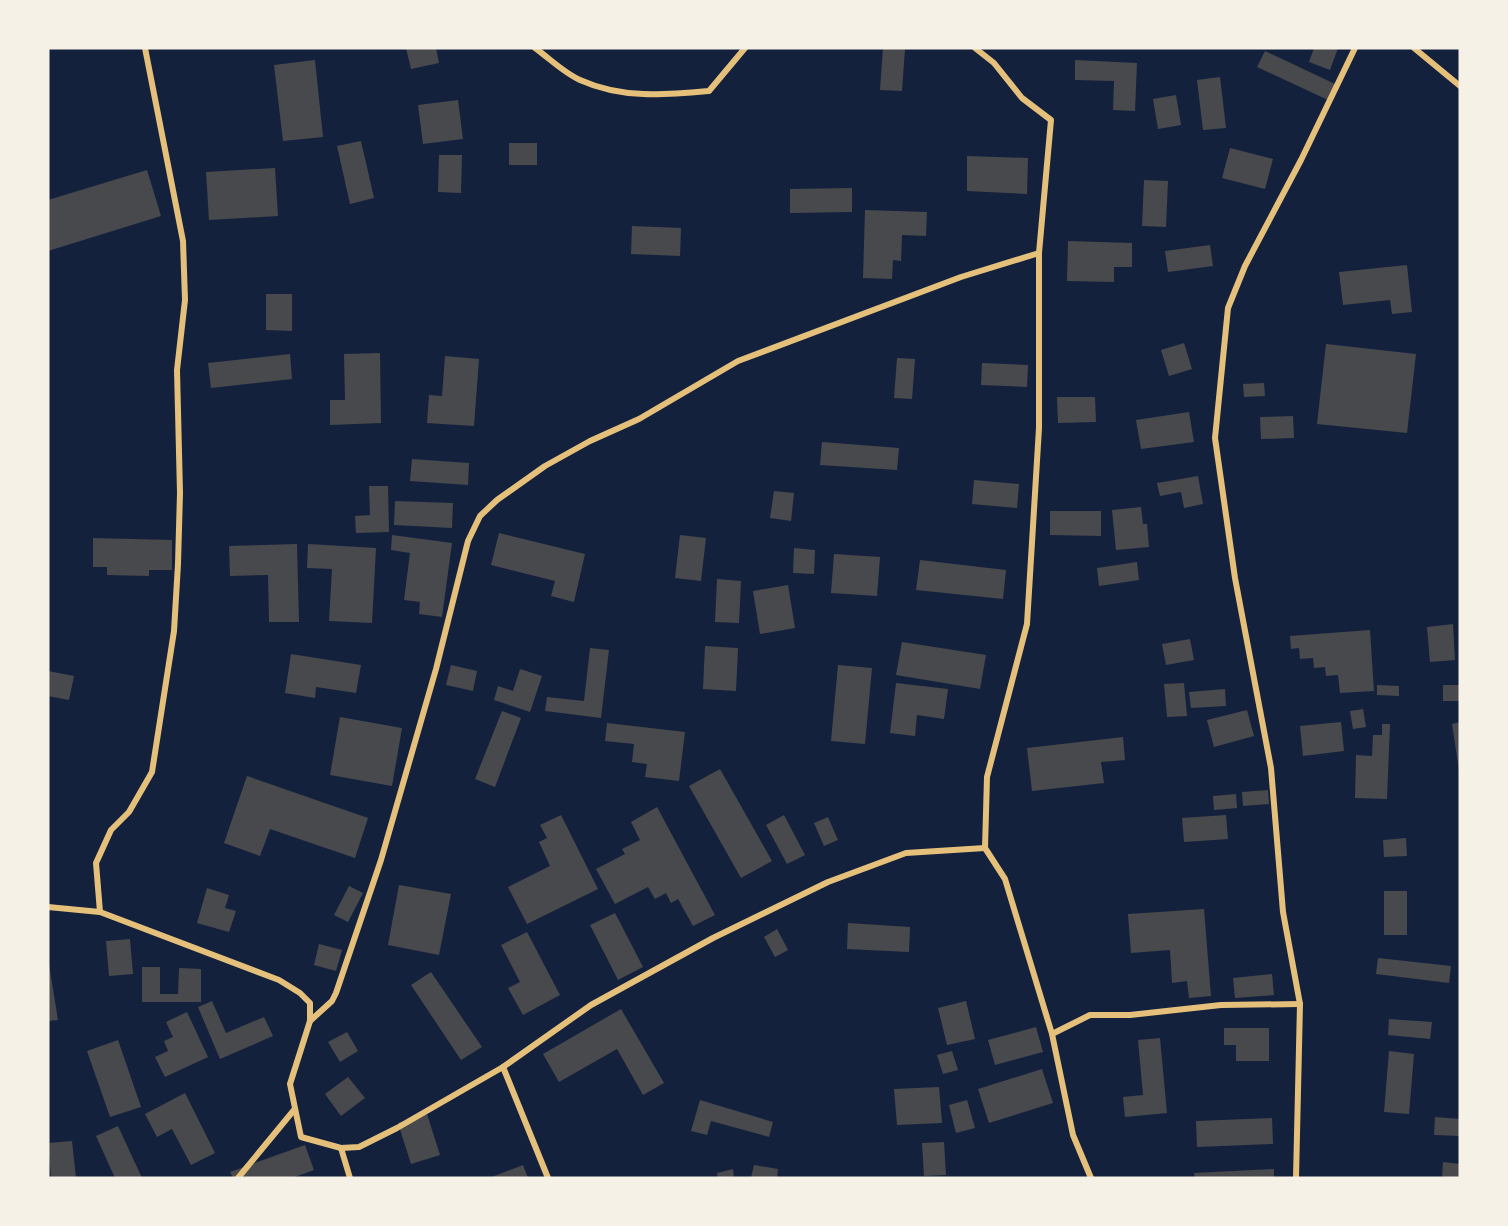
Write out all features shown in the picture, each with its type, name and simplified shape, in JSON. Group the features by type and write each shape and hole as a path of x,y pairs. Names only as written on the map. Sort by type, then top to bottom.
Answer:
{"street":[{"path":"100,912 96,863 111,830 129,812 152,772 174,631 178,564 180,493 177,370 184,300 183,241 145,48"},
{"path":"535,48 578,80 606,89 649,96 709,91 746,48"},
{"path":"975,48 993,63 1022,98 1051,120 1039,253 1039,428 1027,624 987,777 985,848 1005,879 1052,1034 1073,1135 1091,1178"},
{"path":"1296,1178 1300,1004 1283,912 1270,768 1235,578 1215,438 1228,308 1245,266 1301,160 1355,48"},
{"path":"1414,48 1460,86"},
{"path":"310,1021 332,1001 336,993 381,860 436,669 468,541 480,516 497,500 545,466 590,441 639,419 738,361 961,277 1039,253"},
{"path":"48,908 100,912 279,980 300,993 310,1003 310,1021 290,1084 301,1137 341,1148 359,1147 397,1128 503,1067 591,1005 713,938 828,882 906,853 985,848"},
{"path":"1052,1034 1090,1016 1130,1015 1221,1005 1300,1004"},
{"path":"503,1067 548,1178"},
{"path":"238,1178 294,1110"},
{"path":"341,1148 350,1178"}],"building":[{"path":"406,48 436,48 439,63 411,69"},
{"path":"883,48 905,49 902,91 880,90"},
{"path":"1314,48 1338,48 1330,70 1309,62"},
{"path":"1265,51 1335,84 1328,100 1257,67"},
{"path":"315,60 323,137 283,141 274,65"},
{"path":"1075,60 1137,63 1135,111 1113,110 1114,81 1075,80"},
{"path":"1220,77 1226,128 1203,130 1197,80"},
{"path":"1176,95 1181,125 1158,129 1153,99"},
{"path":"458,100 463,139 423,144 418,105"},
{"path":"361,141 374,198 350,204 337,146"},
{"path":"509,143 537,143 537,165 509,165"},
{"path":"1230,148 1273,159 1265,189 1222,178"},
{"path":"439,155 462,155 461,193 438,192"},
{"path":"967,156 1028,158 1027,194 967,191"},
{"path":"275,168 278,216 209,220 206,172"},
{"path":"147,170 161,216 48,251 48,200"},
{"path":"1144,180 1168,181 1166,227 1142,226"},
{"path":"852,188 852,212 790,213 790,189"},
{"path":"865,210 927,212 926,236 902,235 901,261 893,260 892,279 863,278"},
{"path":"632,226 681,228 680,256 631,254"},
{"path":"1068,241 1132,243 1132,267 1114,267 1114,282 1067,281"},
{"path":"1210,245 1213,266 1168,272 1165,251"},
{"path":"1407,265 1412,312 1392,314 1390,300 1343,305 1339,272"},
{"path":"266,294 292,294 292,331 266,330"},
{"path":"1184,343 1192,369 1169,376 1161,350"},
{"path":"1326,344 1416,354 1407,433 1317,424"},
{"path":"380,353 381,423 330,425 330,400 345,400 344,354"},
{"path":"290,354 292,379 211,388 208,363"},
{"path":"445,356 479,359 474,426 427,423 429,395 442,396"},
{"path":"897,358 915,359 912,399 894,398"},
{"path":"982,363 1028,365 1027,387 981,385"},
{"path":"1264,383 1265,396 1244,397 1243,384"},
{"path":"1057,397 1095,397 1096,422 1058,423"},
{"path":"1189,412 1194,442 1141,449 1136,420"},
{"path":"1293,416 1294,438 1261,439 1260,417"},
{"path":"822,442 899,448 897,470 820,465"},
{"path":"412,459 469,463 468,485 410,481"},
{"path":"1198,476 1203,504 1184,508 1181,492 1160,496 1157,483"},
{"path":"974,480 1019,484 1017,508 972,504"},
{"path":"369,486 388,486 389,532 356,533 355,516 370,515"},
{"path":"774,491 794,493 791,521 770,518"},
{"path":"395,501 453,503 452,528 394,525"},
{"path":"1141,507 1143,524 1147,524 1149,547 1116,550 1112,510"},
{"path":"1050,511 1101,511 1101,536 1050,535"},
{"path":"499,533 585,554 574,602 551,596 555,581 491,565"},
{"path":"392,535 452,543 442,617 419,614 420,602 404,600 410,553 391,550"},
{"path":"680,535 706,538 701,581 675,578"},
{"path":"93,538 172,540 172,570 149,570 149,576 107,575 107,567 93,567"},
{"path":"297,544 299,622 269,622 268,575 230,576 229,546"},
{"path":"308,544 376,548 372,623 329,621 332,569 307,568"},
{"path":"794,548 815,550 814,574 793,573"},
{"path":"834,554 880,557 877,596 831,593"},
{"path":"920,560 1006,570 1003,599 916,590"},
{"path":"1137,562 1139,580 1099,586 1097,568"},
{"path":"717,579 741,581 739,623 715,622"},
{"path":"788,585 795,628 760,634 753,591"},
{"path":"1453,624 1455,660 1430,662 1427,627"},
{"path":"1370,630 1374,691 1340,693 1338,675 1326,676 1325,667 1314,668 1313,658 1300,659 1299,648 1291,649 1290,636"},
{"path":"1190,639 1194,660 1166,665 1162,644"},
{"path":"902,642 986,655 980,689 896,675"},
{"path":"705,646 738,648 736,691 703,689"},
{"path":"590,648 609,650 601,718 545,711 547,697 584,701"},
{"path":"291,654 361,665 356,693 316,687 315,698 285,693"},
{"path":"451,665 477,671 473,691 446,685"},
{"path":"838,665 872,668 865,744 831,741"},
{"path":"520,669 542,676 530,712 494,700 498,686 513,691"},
{"path":"48,671 74,676 69,700 48,696"},
{"path":"896,683 948,689 944,719 917,715 915,736 890,733"},
{"path":"1184,683 1187,716 1167,717 1164,684"},
{"path":"1377,685 1399,686 1399,696 1377,695"},
{"path":"1443,685 1460,685 1460,701 1443,701"},
{"path":"1225,689 1226,706 1191,708 1189,692"},
{"path":"1363,709 1366,727 1353,729 1350,711"},
{"path":"1247,710 1254,736 1214,747 1207,720"},
{"path":"502,711 521,718 495,787 475,779"},
{"path":"340,717 402,728 392,786 330,775"},
{"path":"1341,722 1344,751 1303,756 1300,726"},
{"path":"1460,722 1460,769 1459,770 1452,724"},
{"path":"607,723 685,732 679,781 645,777 647,764 632,762 634,744 605,741"},
{"path":"1382,724 1390,724 1387,799 1355,798 1356,755 1372,756 1373,735 1382,735"},
{"path":"1123,737 1125,760 1101,762 1104,783 1032,791 1027,748"},
{"path":"720,769 772,861 741,878 689,786"},
{"path":"247,776 368,818 355,858 270,829 260,856 224,843"},
{"path":"1268,790 1269,804 1243,806 1242,792"},
{"path":"1236,794 1237,808 1214,810 1213,796"},
{"path":"657,807 715,915 693,926 678,899 671,903 666,893 655,899 648,887 615,904 596,869 625,854 622,849 640,840 631,822"},
{"path":"561,815 598,889 527,924 508,887 550,866 539,842 547,838 540,825"},
{"path":"784,815 805,855 787,864 766,825"},
{"path":"1226,815 1228,839 1184,842 1182,818"},
{"path":"828,817 838,840 824,846 814,823"},
{"path":"1406,838 1407,856 1384,857 1383,840"},
{"path":"399,885 451,894 439,955 388,945"},
{"path":"349,886 363,893 348,922 334,915"},
{"path":"207,888 229,895 225,908 236,911 229,932 197,923"},
{"path":"1384,891 1407,891 1407,935 1384,935"},
{"path":"1204,909 1211,996 1189,998 1187,981 1172,983 1170,950 1131,953 1128,914"},
{"path":"615,913 643,967 618,980 590,925"},
{"path":"848,923 910,927 909,952 847,949"},
{"path":"777,929 788,950 775,957 764,937"},
{"path":"527,932 560,995 523,1015 508,988 520,982 501,945"},
{"path":"130,939 133,974 109,976 106,941"},
{"path":"319,944 342,950 336,971 314,965"},
{"path":"48,958 58,1020 48,1021"},
{"path":"1378,958 1451,966 1449,983 1376,974"},
{"path":"142,967 160,967 160,994 178,994 179,968 201,969 201,1002 142,1002"},
{"path":"431,972 482,1047 461,1060 411,985"},
{"path":"1272,974 1274,995 1235,998 1233,978"},
{"path":"212,1001 226,1033 264,1017 273,1036 220,1059 198,1007"},
{"path":"966,1001 975,1039 947,1045 938,1008"},
{"path":"621,1009 664,1083 643,1095 617,1049 559,1082 543,1054"},
{"path":"187,1012 208,1057 165,1077 155,1057 168,1051 164,1041 173,1037 166,1022"},
{"path":"1389,1019 1432,1022 1430,1039 1388,1035"},
{"path":"1036,1027 1043,1052 995,1065 988,1040"},
{"path":"1224,1028 1269,1028 1269,1061 1236,1061 1236,1045 1224,1045"},
{"path":"347,1032 358,1051 340,1062 328,1042"},
{"path":"1160,1038 1167,1113 1125,1117 1123,1097 1143,1095 1138,1040"},
{"path":"118,1040 141,1107 110,1117 87,1051"},
{"path":"952,1051 958,1070 943,1074 937,1055"},
{"path":"1389,1051 1414,1054 1409,1114 1384,1112"},
{"path":"1042,1069 1053,1103 989,1123 978,1089"},
{"path":"348,1077 365,1098 341,1116 325,1094"},
{"path":"939,1087 942,1123 897,1125 894,1089"},
{"path":"185,1093 215,1153 191,1165 172,1129 157,1137 145,1114"},
{"path":"700,1100 773,1122 769,1137 711,1121 707,1135 691,1131"},
{"path":"967,1100 975,1128 956,1133 949,1105"},
{"path":"427,1114 440,1155 411,1164 398,1123"},
{"path":"1435,1117 1460,1119 1460,1136 1434,1135"},
{"path":"1272,1118 1273,1144 1197,1147 1196,1121"},
{"path":"118,1126 142,1178 115,1178 96,1136"},
{"path":"72,1141 76,1178 51,1178 48,1143"},
{"path":"944,1142 946,1175 924,1176 922,1143"},
{"path":"305,1145 314,1170 292,1178 233,1178 230,1172"},
{"path":"1443,1162 1460,1164 1460,1178 1442,1178"},
{"path":"523,1165 528,1178 489,1178"},
{"path":"754,1165 778,1169 777,1178 751,1178"},
{"path":"733,1169 734,1178 718,1178 717,1173"},
{"path":"1274,1169 1274,1178 1195,1178 1194,1173"}]}
